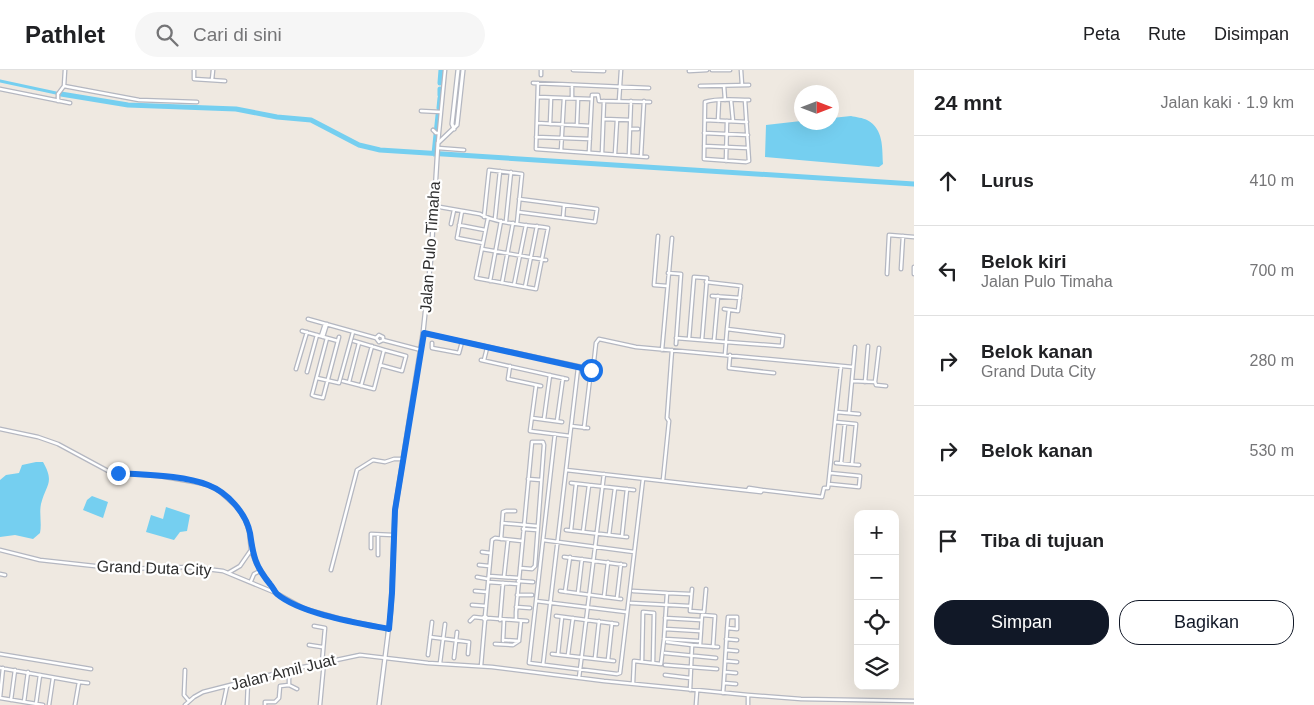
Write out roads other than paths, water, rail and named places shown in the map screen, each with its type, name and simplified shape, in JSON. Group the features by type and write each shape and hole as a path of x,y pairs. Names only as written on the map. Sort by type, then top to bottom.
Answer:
{"street":[{"path":"58,101 58,94 64,86 65,70"},
{"path":"194,70 194,79 225,81"},
{"path":"212,80 213,70"},
{"path":"438,145 436,132 441,112 445,70"},
{"path":"454,129 452,124 458,70"},
{"path":"438,145 454,129 457,123 463,70"},
{"path":"541,70 541,75"},
{"path":"572,70 604,71 604,77"},
{"path":"619,101 620,70"},
{"path":"689,72 707,70"},
{"path":"712,70 730,70"},
{"path":"741,70 742,85"},
{"path":"456,82 461,82"},
{"path":"533,83 650,88"},
{"path":"538,83 536,149 647,157"},
{"path":"572,85 572,99"},
{"path":"700,86 749,85"},
{"path":"64,86 141,100 197,102"},
{"path":"724,86 725,100"},
{"path":"0,89 70,103"},
{"path":"589,153 592,95 598,95 599,100 604,101 650,102"},
{"path":"538,97 591,100"},
{"path":"550,124 551,98"},
{"path":"561,151 564,98"},
{"path":"577,125 578,99"},
{"path":"718,121 719,100"},
{"path":"745,100 748,161 704,159 705,102 719,100 745,100 749,100"},
{"path":"731,100 733,122"},
{"path":"602,154 604,101"},
{"path":"629,155 631,101"},
{"path":"641,156 644,101"},
{"path":"421,111 441,112"},
{"path":"604,119 630,120"},
{"path":"615,154 617,120"},
{"path":"705,120 747,122"},
{"path":"726,121 726,161"},
{"path":"536,123 590,126"},
{"path":"631,129 638,129"},
{"path":"704,133 748,135"},
{"path":"536,136 590,139"},
{"path":"438,145 464,150"},
{"name":"Jalan Pulo Timaha","path":"380,705 392,593 393,535 399,459 424,333 438,145"},
{"path":"704,146 748,148"},
{"path":"434,206 480,214 486,217 515,223 548,228 544,259 536,289 490,281 476,278 486,230 486,217 489,170 522,174 518,212 515,223 508,253 502,283"},
{"path":"495,219 500,171"},
{"path":"506,221 511,172"},
{"path":"518,212 595,222 597,209 519,200"},
{"path":"563,218 564,205"},
{"path":"452,224 454,210"},
{"path":"462,211 457,238 483,243"},
{"path":"490,281 501,220"},
{"path":"460,225 486,230"},
{"path":"514,285 526,225"},
{"path":"525,287 537,226"},
{"path":"887,274 889,235 914,237"},
{"path":"658,236 654,284 667,286"},
{"path":"901,269 903,236"},
{"path":"662,350 672,238"},
{"path":"482,249 544,259"},
{"path":"914,267 914,274"},
{"path":"668,273 681,274 676,344"},
{"path":"689,339 694,277 707,278 702,340"},
{"path":"706,282 741,286 738,311 724,309"},
{"path":"712,296 740,298"},
{"path":"714,341 718,296"},
{"path":"725,355 729,310"},
{"path":"308,319 376,338 379,342"},
{"path":"326,324 312,395 314,396 323,398 339,337"},
{"path":"676,338 782,345 782,334 727,330"},
{"path":"302,331 338,341"},
{"path":"296,369 307,332"},
{"path":"316,378 339,383 353,332"},
{"path":"424,333 593,370"},
{"path":"307,372 317,335"},
{"path":"376,338 381,335 382,340"},
{"path":"571,426 586,428 596,343 599,339 633,347 853,368"},
{"path":"377,348 382,340 421,350"},
{"path":"354,341 406,356 402,371 380,366"},
{"path":"349,382 359,342"},
{"path":"432,343 432,348 460,353 462,342"},
{"path":"361,386 372,346"},
{"path":"864,382 868,346"},
{"path":"849,413 855,347"},
{"path":"487,348 483,360 567,379"},
{"path":"875,382 879,348"},
{"path":"343,381 374,389 384,350"},
{"path":"663,481 669,420 667,418 672,350"},
{"path":"730,355 729,368 774,373"},
{"path":"510,366 508,379 541,386"},
{"path":"566,470 748,491 761,492 762,490 822,497 824,488 828,488 829,484 841,366"},
{"path":"543,665 578,368"},
{"path":"544,419 550,375"},
{"path":"557,421 562,378"},
{"path":"852,381 875,382 876,385 886,386"},
{"path":"536,386 529,431 570,436"},
{"path":"836,412 859,414"},
{"path":"532,418 562,422"},
{"path":"835,422 856,424 852,464"},
{"path":"841,463 845,423"},
{"path":"0,429 45,439 58,444 110,472 159,476 209,485 219,491 238,508 245,519 250,531 252,550 260,571 276,593"},
{"path":"555,434 528,662 530,664 617,674 620,672 643,479"},
{"path":"516,620 518,581 532,442 543,442 535,566 532,569 520,568"},
{"path":"331,570 357,470 374,460 385,462 399,459"},
{"path":"836,463 859,465"},
{"path":"829,484 859,487 860,476 830,473"},
{"path":"579,678 604,474"},
{"path":"528,479 541,480"},
{"path":"571,483 634,490"},
{"path":"571,530 576,484"},
{"path":"583,532 589,485"},
{"path":"609,535 615,488"},
{"path":"622,536 627,489"},
{"path":"500,539 504,511 515,511"},
{"path":"502,524 537,528"},
{"path":"566,530 627,537"},
{"path":"371,548 371,534 393,535"},
{"path":"378,534 378,555"},
{"path":"481,666 492,540 495,538 522,541"},
{"path":"504,577 508,540"},
{"path":"543,540 634,552"},
{"name":"Grand Duta City","path":"0,550 40,560 122,569 190,567 228,573 276,593 305,609 389,629"},
{"path":"228,573 240,566 252,550"},
{"path":"482,552 490,553"},
{"path":"564,557 593,559 625,565"},
{"path":"565,592 570,557"},
{"path":"578,593 582,559"},
{"path":"604,597 608,562"},
{"path":"617,598 621,564"},
{"path":"479,565 489,566"},
{"path":"250,581 254,574 260,571"},
{"path":"0,574 5,575"},
{"path":"476,577 504,583 518,581 533,582"},
{"path":"488,579 504,577 518,581"},
{"path":"500,620 504,583"},
{"path":"692,589 690,611 715,616 713,646"},
{"path":"700,645 706,589"},
{"path":"560,591 622,599"},
{"path":"633,591 690,594"},
{"path":"475,592 487,592"},
{"path":"633,683 634,661 661,664 666,640 667,593"},
{"path":"517,594 532,595"},
{"path":"536,601 626,612"},
{"path":"630,603 689,606"},
{"path":"472,605 486,606"},
{"path":"516,607 530,608"},
{"path":"642,662 643,612 654,613 653,663"},
{"path":"556,616 617,624"},
{"path":"470,621 474,617 527,621"},
{"path":"558,654 562,617"},
{"path":"724,693 726,639 727,628 728,617 737,617 737,629 727,628"},
{"path":"568,655 573,618"},
{"path":"665,618 700,620"},
{"path":"502,644 504,620"},
{"path":"519,641 521,621"},
{"path":"595,658 599,621"},
{"path":"428,655 432,622"},
{"path":"608,660 612,623"},
{"path":"440,663 445,624"},
{"path":"314,626 325,628 322,647 323,662 320,705"},
{"path":"665,628 698,631"},
{"path":"454,658 457,632"},
{"path":"430,638 469,642 468,654"},
{"path":"726,639 737,640"},
{"path":"503,640 519,641"},
{"path":"666,640 718,647"},
{"path":"666,640 698,641"},
{"path":"495,644 513,645 519,641"},
{"path":"690,690 692,645"},
{"path":"310,646 322,647"},
{"path":"726,650 737,651"},
{"path":"665,653 716,658"},
{"path":"0,654 91,669"},
{"path":"552,654 614,661"},
{"name":"Jalan Amil Juat","path":"187,704 202,693 355,655 481,666 697,691 818,699 914,701"},
{"path":"725,661 737,662"},
{"path":"666,665 717,669"},
{"path":"43,705 0,697 2,668 88,683"},
{"path":"10,700 15,670"},
{"path":"185,670 184,695 187,704"},
{"path":"289,670 289,685"},
{"path":"24,702 28,672"},
{"path":"725,672 736,673"},
{"path":"36,704 40,675"},
{"path":"665,675 690,678"},
{"path":"49,705 53,678"},
{"path":"247,705 248,681"},
{"path":"75,705 79,682"},
{"path":"724,683 736,684"},
{"path":"265,705 266,702 275,702 279,698 280,686 289,685 297,689"},
{"path":"223,705 227,686"},
{"path":"696,705 697,691"},
{"path":"749,695 749,705"},
{"path":"818,699 818,704"}],"water":[{"path":"851,116 861,118 877,128 881,139 883,164 879,167 765,157 766,125 794,122 794,130 839,130 839,117"},
{"path":"43,462 49,479 41,504 40,533 33,539 15,535 0,537 0,480 6,475 19,473 22,465"},
{"path":"92,496 108,502 103,518 83,510 87,500"},
{"path":"166,507 190,515 187,531 180,532 174,540 146,532 151,515 163,519"}],"waterway":[{"path":"440,83 441,70"},
{"path":"0,81 56,93"},
{"path":"440,89 440,95"},
{"path":"61,94 128,105 236,109 277,117 311,120 359,145 380,150 914,184"},
{"path":"439,108 440,98"},
{"path":"434,154 438,115"},
{"path":"385,648 386,631"},
{"path":"326,661 357,654"},
{"path":"189,700 202,691"}]}
